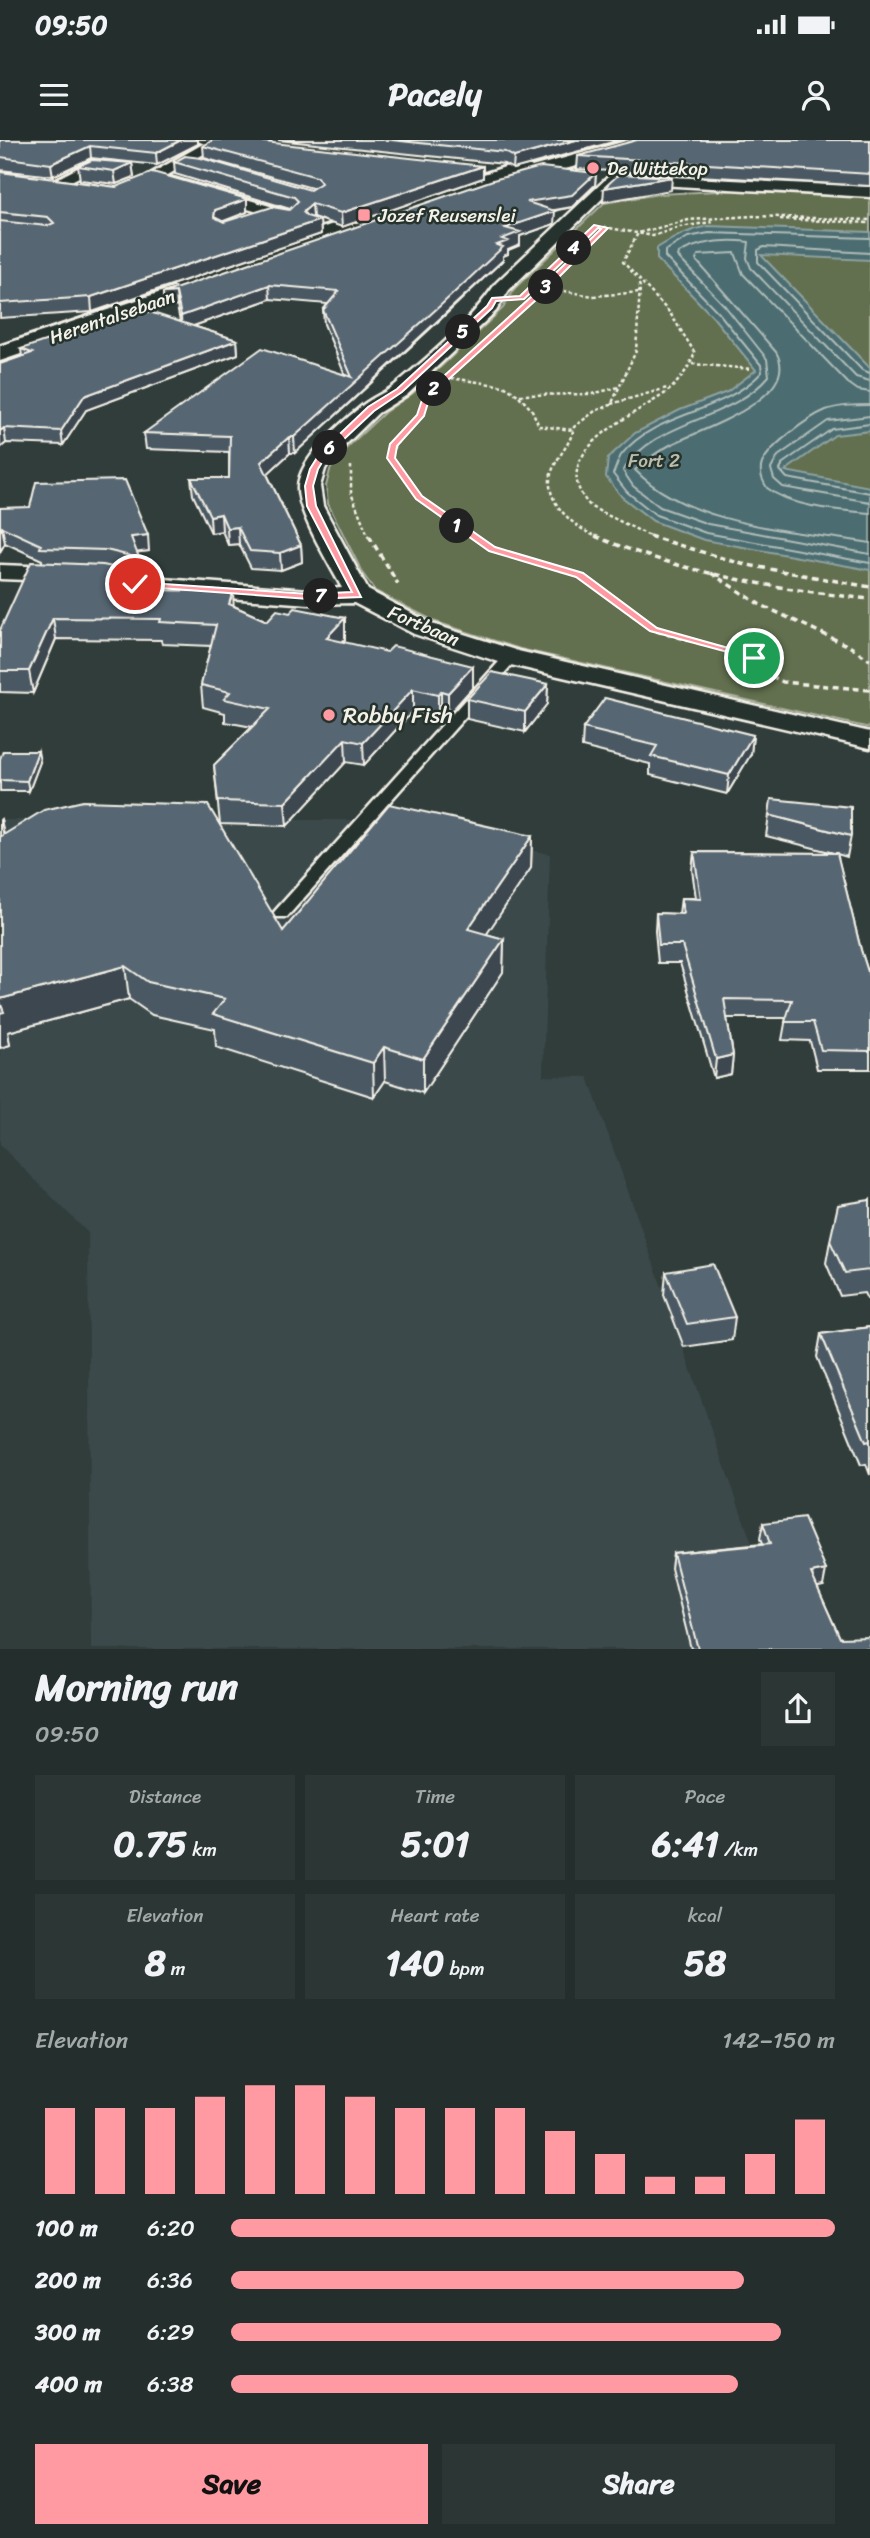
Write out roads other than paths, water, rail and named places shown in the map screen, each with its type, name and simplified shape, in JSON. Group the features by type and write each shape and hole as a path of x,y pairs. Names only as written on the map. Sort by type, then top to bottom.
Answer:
{"main road":[{"name":"Herentalsebaan","path":"0,344 323,227 624,140"},
{"name":"Herentalsebaan","path":"0,354 501,177 534,172 650,140"},
{"path":"212,141 287,149"},
{"path":"464,170 501,177"}],"street":[{"path":"154,177 212,141"},
{"path":"183,161 204,164"},
{"path":"77,187 51,182 91,165 154,177 279,209 245,221"},
{"path":"534,172 582,176 607,186 870,192"},
{"path":"0,572 108,576 135,584 309,597 358,595 312,506 309,486 314,469 323,454 371,409 400,391 490,307 502,287 607,186"},
{"name":"Fortbaan","path":"358,595 423,629 511,657 870,740"}],"lane":[{"path":"281,914 511,657"}],"water":[{"path":"708,226 870,232 870,260 761,255 870,368 870,431 835,435 785,471 870,487 870,570 704,540 653,521 622,497 606,477 608,458 635,433 680,410 727,392 756,370 713,317 657,259 657,248 682,234"}],"place":[{"name":"De Wittekop","path":"593,168"},
{"name":"Jozef Reusenslei","path":"364,215"},
{"name":"Robby Fish","path":"329,715"}],"park label":[{"name":"Fort 2","path":"654,460"}]}
